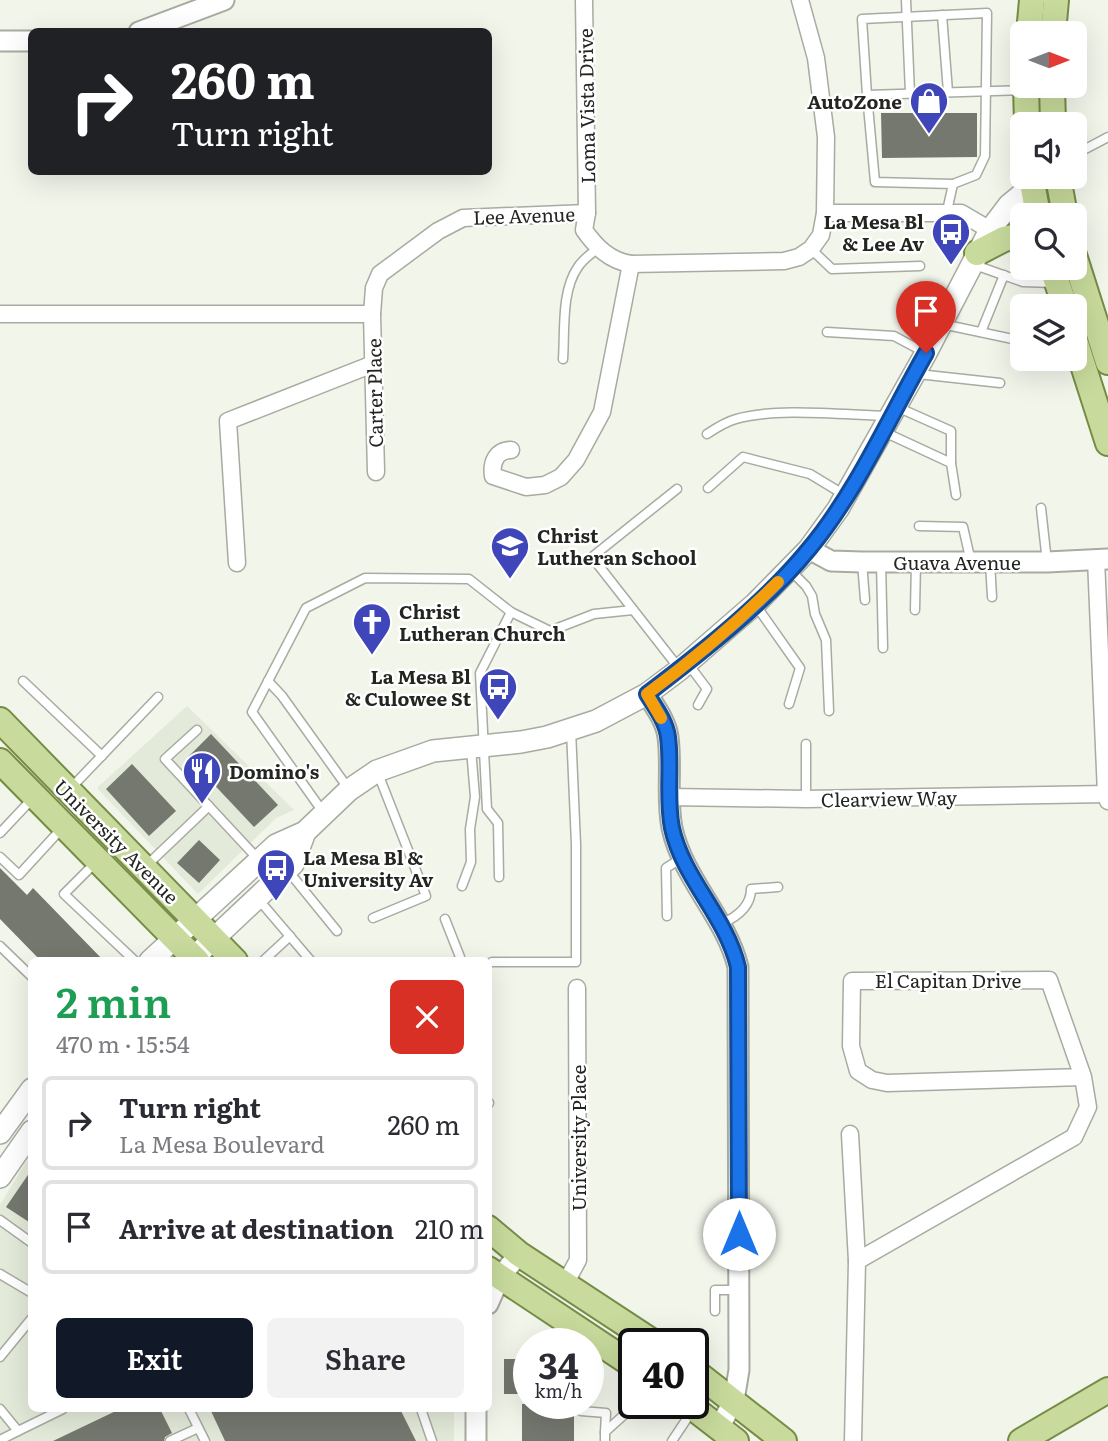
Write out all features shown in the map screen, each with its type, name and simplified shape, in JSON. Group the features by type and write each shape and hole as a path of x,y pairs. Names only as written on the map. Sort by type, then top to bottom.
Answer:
{"main road":[{"path":"1030,21 1032,0"},
{"path":"1054,21 1056,0"},
{"path":"154,957 276,845 304,832 349,790 377,771 433,751 521,742 571,730 605,716 647,694 755,604 809,549 846,496 942,324 989,230 1026,189"},
{"path":"973,258 1010,238"},
{"path":"1085,280 1102,321 1108,362"},
{"path":"1085,371 1108,443"},
{"name":"University Avenue","path":"0,720 231,957"},
{"name":"University Avenue","path":"2,767 99,860 191,957"},
{"path":"197,957 293,864 304,832"},
{"path":"3,1121 28,1093"},
{"path":"0,1177 28,1137"},
{"path":"492,1231 519,1255 632,1328"},
{"path":"494,1273 618,1355"},
{"path":"709,1382 784,1441"},
{"path":"1021,1441 1108,1390"},
{"path":"708,1419 728,1434"}],"street":[{"path":"150,28 224,0"},
{"name":"Loma Vista Drive","path":"584,0 587,213"},
{"path":"598,248 619,262 631,264 784,261 799,257 810,249 821,235 825,214 826,137 816,58 800,0"},
{"path":"0,41 28,41"},
{"path":"825,214 947,211 961,213 989,230"},
{"name":"Lee Avenue","path":"372,314 374,288 380,274 438,230 463,218 587,213 584,230 598,248"},
{"path":"511,450 504,450 496,456 492,466 493,476 526,487 545,485 561,477 576,460 602,412 631,264"},
{"path":"0,314 372,314"},
{"name":"Carter Place","path":"372,314 376,472"},
{"path":"237,563 228,421 373,364"},
{"name":"Guava Avenue","path":"809,549 831,561 871,563 1102,559"},
{"path":"1102,559 1107,796"},
{"path":"647,694 663,720 668,736 672,828 682,858 733,948 740,986 739,1370 728,1434"},
{"name":"Clearview Way","path":"669,797 806,799 1107,796"},
{"name":"El Capitan Drive","path":"858,1261 1074,1137 1088,1107 1083,1077 1049,980 852,981 851,1046 858,1071 872,1080 887,1083 1083,1077"},
{"name":"University Place","path":"565,1284 579,1260 577,988"},
{"path":"850,1134 858,1261 853,1441"},
{"path":"494,1273 519,1255"},
{"path":"476,1412 476,1441"}],"lane":[{"path":"906,0 910,93"},
{"path":"987,13 985,156 976,175 953,184 875,182 862,19 906,17 987,13"},
{"path":"942,15 948,92"},
{"path":"867,94 1010,89"},
{"path":"1087,148 1108,137"},
{"path":"947,211 953,184"},
{"path":"563,359 566,306 572,278 580,264 598,248"},
{"path":"810,249 832,269 920,266"},
{"path":"973,258 1010,277"},
{"path":"981,332 1003,275"},
{"path":"942,324 1010,338"},
{"path":"827,332 894,336 926,353"},
{"path":"915,373 1000,383"},
{"path":"707,434 733,419 760,415 890,418 951,431 951,463 956,495"},
{"path":"890,418 951,463"},
{"path":"708,488 743,457 810,474 846,496"},
{"path":"677,489 592,557 633,610 707,689 698,705"},
{"path":"1041,508 1047,562"},
{"path":"919,526 963,527 981,562 992,597"},
{"path":"915,610 916,562"},
{"path":"865,600 871,563"},
{"path":"871,563 883,648"},
{"path":"790,570 812,596 815,614 826,640 829,711"},
{"path":"324,812 252,712 306,608 365,578 469,579 510,612 550,631 594,614 633,610"},
{"path":"755,604 800,668 789,704"},
{"path":"462,886 471,862 470,829 475,797 480,674 510,612"},
{"path":"23,681 102,755"},
{"path":"268,681 282,696 349,790"},
{"path":"68,791 158,697"},
{"path":"197,730 165,759 260,860"},
{"path":"492,962 576,962 576,845 571,730"},
{"path":"806,744 806,799"},
{"path":"477,746 487,810 498,823 499,877"},
{"path":"373,918 426,896 377,771"},
{"path":"0,833 35,796"},
{"path":"144,868 209,806"},
{"path":"0,857 19,875 64,825"},
{"path":"667,916 666,868 682,858"},
{"path":"99,860 64,894 131,957"},
{"path":"287,870 337,931"},
{"path":"721,924 737,917 751,898 751,889 778,887"},
{"path":"257,898 308,957"},
{"path":"446,919 460,957"},
{"path":"267,957 290,936"},
{"path":"0,946 28,973"},
{"path":"0,1220 28,1240"},
{"path":"0,1274 28,1291"},
{"path":"715,1311 715,1290 739,1290"},
{"path":"0,1357 28,1323"},
{"path":"0,1409 18,1431"},
{"path":"0,1440 57,1412"},
{"path":"190,1412 205,1441"},
{"path":"422,1412 432,1441"},
{"path":"604,1413 605,1437"},
{"path":"605,1437 622,1419"},
{"path":"672,1441 684,1419"},
{"path":"170,1441 198,1427"}],"shaded area":[{"path":"187,706 294,810 276,818 198,894 97,788"},
{"path":"28,1159 28,1412 454,1412 454,1441 0,1441 0,1205"}],"building":[{"name":"AutoZone","path":"881,113 977,113 977,157 882,158"},
{"path":"211,734 278,805 254,827 188,757"},
{"path":"132,764 176,811 149,836 106,789"},
{"path":"199,840 220,860 199,883 177,863"},
{"path":"0,868 27,895 33,888 100,957 37,957 0,919"},
{"path":"28,1175 28,1221 6,1207"},
{"path":"504,1359 513,1359 513,1394 504,1394"},
{"path":"114,1412 162,1412 172,1433 165,1437 164,1441 53,1441"},
{"path":"211,1412 402,1412 416,1441 225,1441"},
{"path":"522,1419 574,1419 574,1441 522,1441"}],"slow traffic":[{"path":"661,718 647,694 688,663 778,582"}],"place":[{"name":"AutoZone","path":"929,135"},
{"name":"La Mesa Bl & Lee Av","path":"951,266"},
{"name":"Christ Lutheran School","path":"510,580"},
{"name":"Christ Lutheran Church","path":"372,656"},
{"name":"La Mesa Bl & Culowee St","path":"498,721"},
{"name":"Domino's","path":"202,805"},
{"name":"La Mesa Bl & University Av","path":"276,902"}],"route":[{"path":"739,1234 738,967 733,948 721,924 682,858 672,828 668,736 663,720 647,694 755,604 809,549 846,496 926,353"}]}
